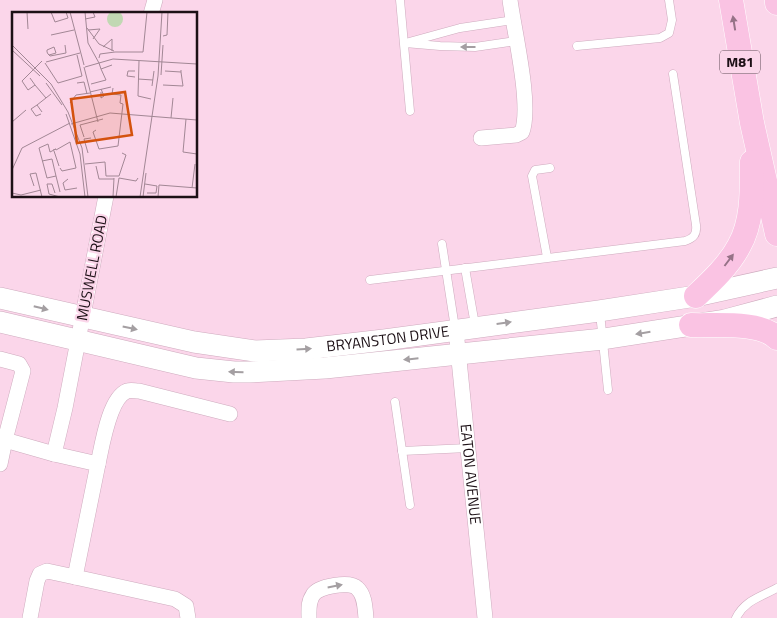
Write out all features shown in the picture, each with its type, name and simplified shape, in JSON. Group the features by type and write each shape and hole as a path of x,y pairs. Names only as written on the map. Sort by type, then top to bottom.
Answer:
{"main road":[{"name":"M81","path":"731,0 752,123 777,234"},
{"path":"696,296 729,261 744,234 751,197 752,123"},
{"name":"BRYANSTON DRIVE","path":"0,298 194,342 255,351 306,349 384,340 600,310 696,296 777,278"},
{"name":"BRYANSTON DRIVE","path":"0,322 196,368 234,372 325,368 603,339 725,320 777,306"},
{"path":"692,326 752,328 774,335 777,338"}],"street":[{"path":"481,138 516,135 522,132 525,125 525,98 510,0"},
{"name":"MUSWELL ROAD","path":"54,454 106,198"},
{"name":"EATON AVENUE","path":"466,328 459,354 485,618"},
{"path":"0,359 19,364 23,371 0,464"},
{"path":"75,577 98,464 114,405 120,396 126,391 140,391 230,414"},
{"path":"5,440 98,464"},
{"path":"30,618 37,581 40,574 47,571 174,599 186,606 188,618"},
{"path":"309,618 308,606 313,593 342,584 354,585 359,589 363,598 366,618"}],"lane":[{"path":"400,0 410,111"},
{"path":"577,46 660,38 669,32 672,20 669,0"},
{"path":"405,43 453,30 513,20"},
{"path":"405,43 475,47 516,41"},
{"path":"370,280 685,241 694,236 696,225 673,74"},
{"path":"547,257 532,176 535,170 550,168"},
{"path":"442,244 446,271 466,328"},
{"path":"465,268 466,328"},
{"path":"600,310 608,390"},
{"path":"395,402 410,504"},
{"path":"402,451 468,448"},
{"path":"736,618 742,608 750,601 777,588"}]}
